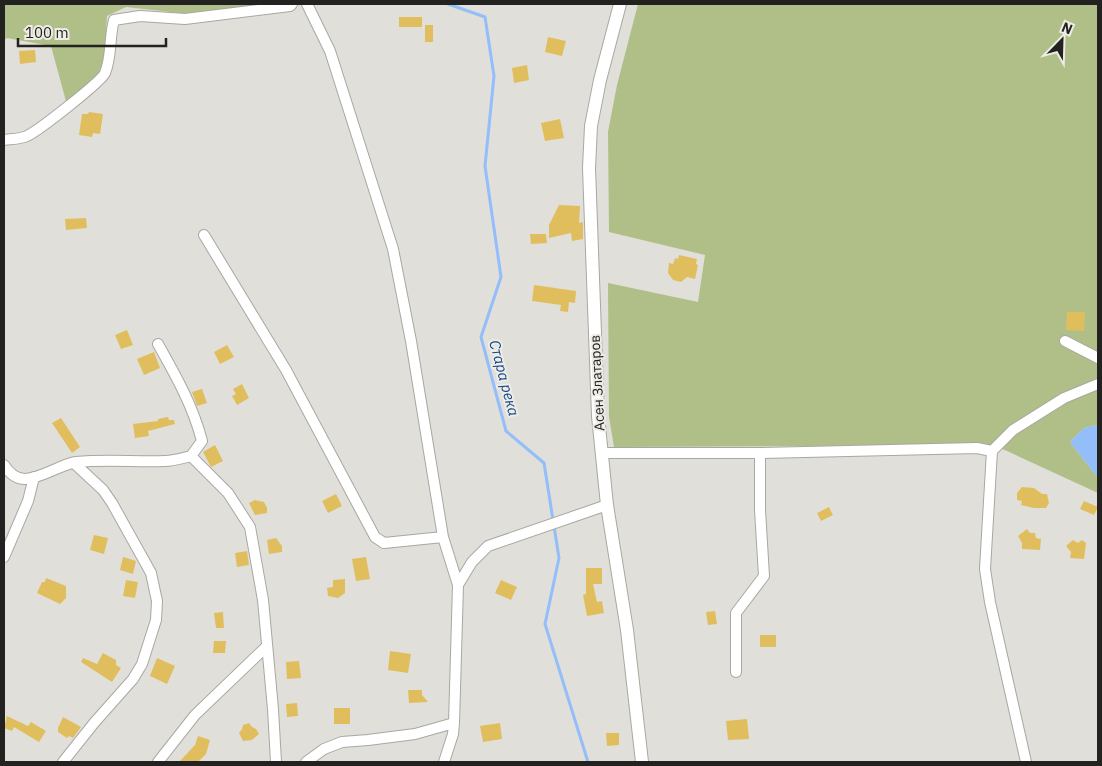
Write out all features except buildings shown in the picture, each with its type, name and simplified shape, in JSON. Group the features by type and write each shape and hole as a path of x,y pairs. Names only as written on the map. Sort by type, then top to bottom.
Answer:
{"street":[{"path":"4,140 26,137 64,110 104,76 110,58 110,34 114,20 140,16 185,19 290,6 292,4"},
{"path":"307,4 330,51 393,249 411,341 443,538 458,585 454,723 453,734 444,762"},
{"name":"Асен Златаров","path":"620,4 600,80 591,126 589,168 598,416 608,505 627,630 642,762"},
{"path":"204,235 286,370 375,537 384,543 443,538"},
{"path":"1065,341 1098,358"},
{"path":"4,465 16,477 25,479 74,462 106,460 166,461 191,456 202,441 198,425 182,387 158,344"},
{"path":"1026,762 990,602 985,569 992,451 1013,430 1049,407 1064,398 1098,384"},
{"path":"602,453 760,453 977,448 992,451"},
{"path":"736,672 736,613 764,576 760,510 760,453"},
{"path":"191,456 228,492 250,527 263,600 276,762"},
{"path":"63,762 132,679 142,664 156,620 157,601 151,573 112,503 103,490 74,462"},
{"path":"4,557 28,501 34,477"},
{"path":"458,585 472,562 488,546 608,505"},
{"path":"158,762 195,715 267,646"},
{"path":"306,762 324,749 342,742 415,734 454,723"}],"green space":[{"path":"4,4 267,4 189,14 126,7 107,16 103,76 67,105 51,46 7,38 4,40"},
{"path":"638,4 1098,4 1098,425 1084,428 1070,442 1098,478 1098,493 994,445 614,447 609,417 608,283 698,302 705,255 609,232 608,132 617,85"}],"water":[{"path":"1098,425 1098,478 1070,442 1084,428"}],"waterway":[{"name":"Стара река","path":"448,4 485,17 494,76 485,166 501,277 481,337 506,431 544,463 553,520"},
{"name":"Стара река","path":"554,526 559,558 545,624 588,762"}]}
